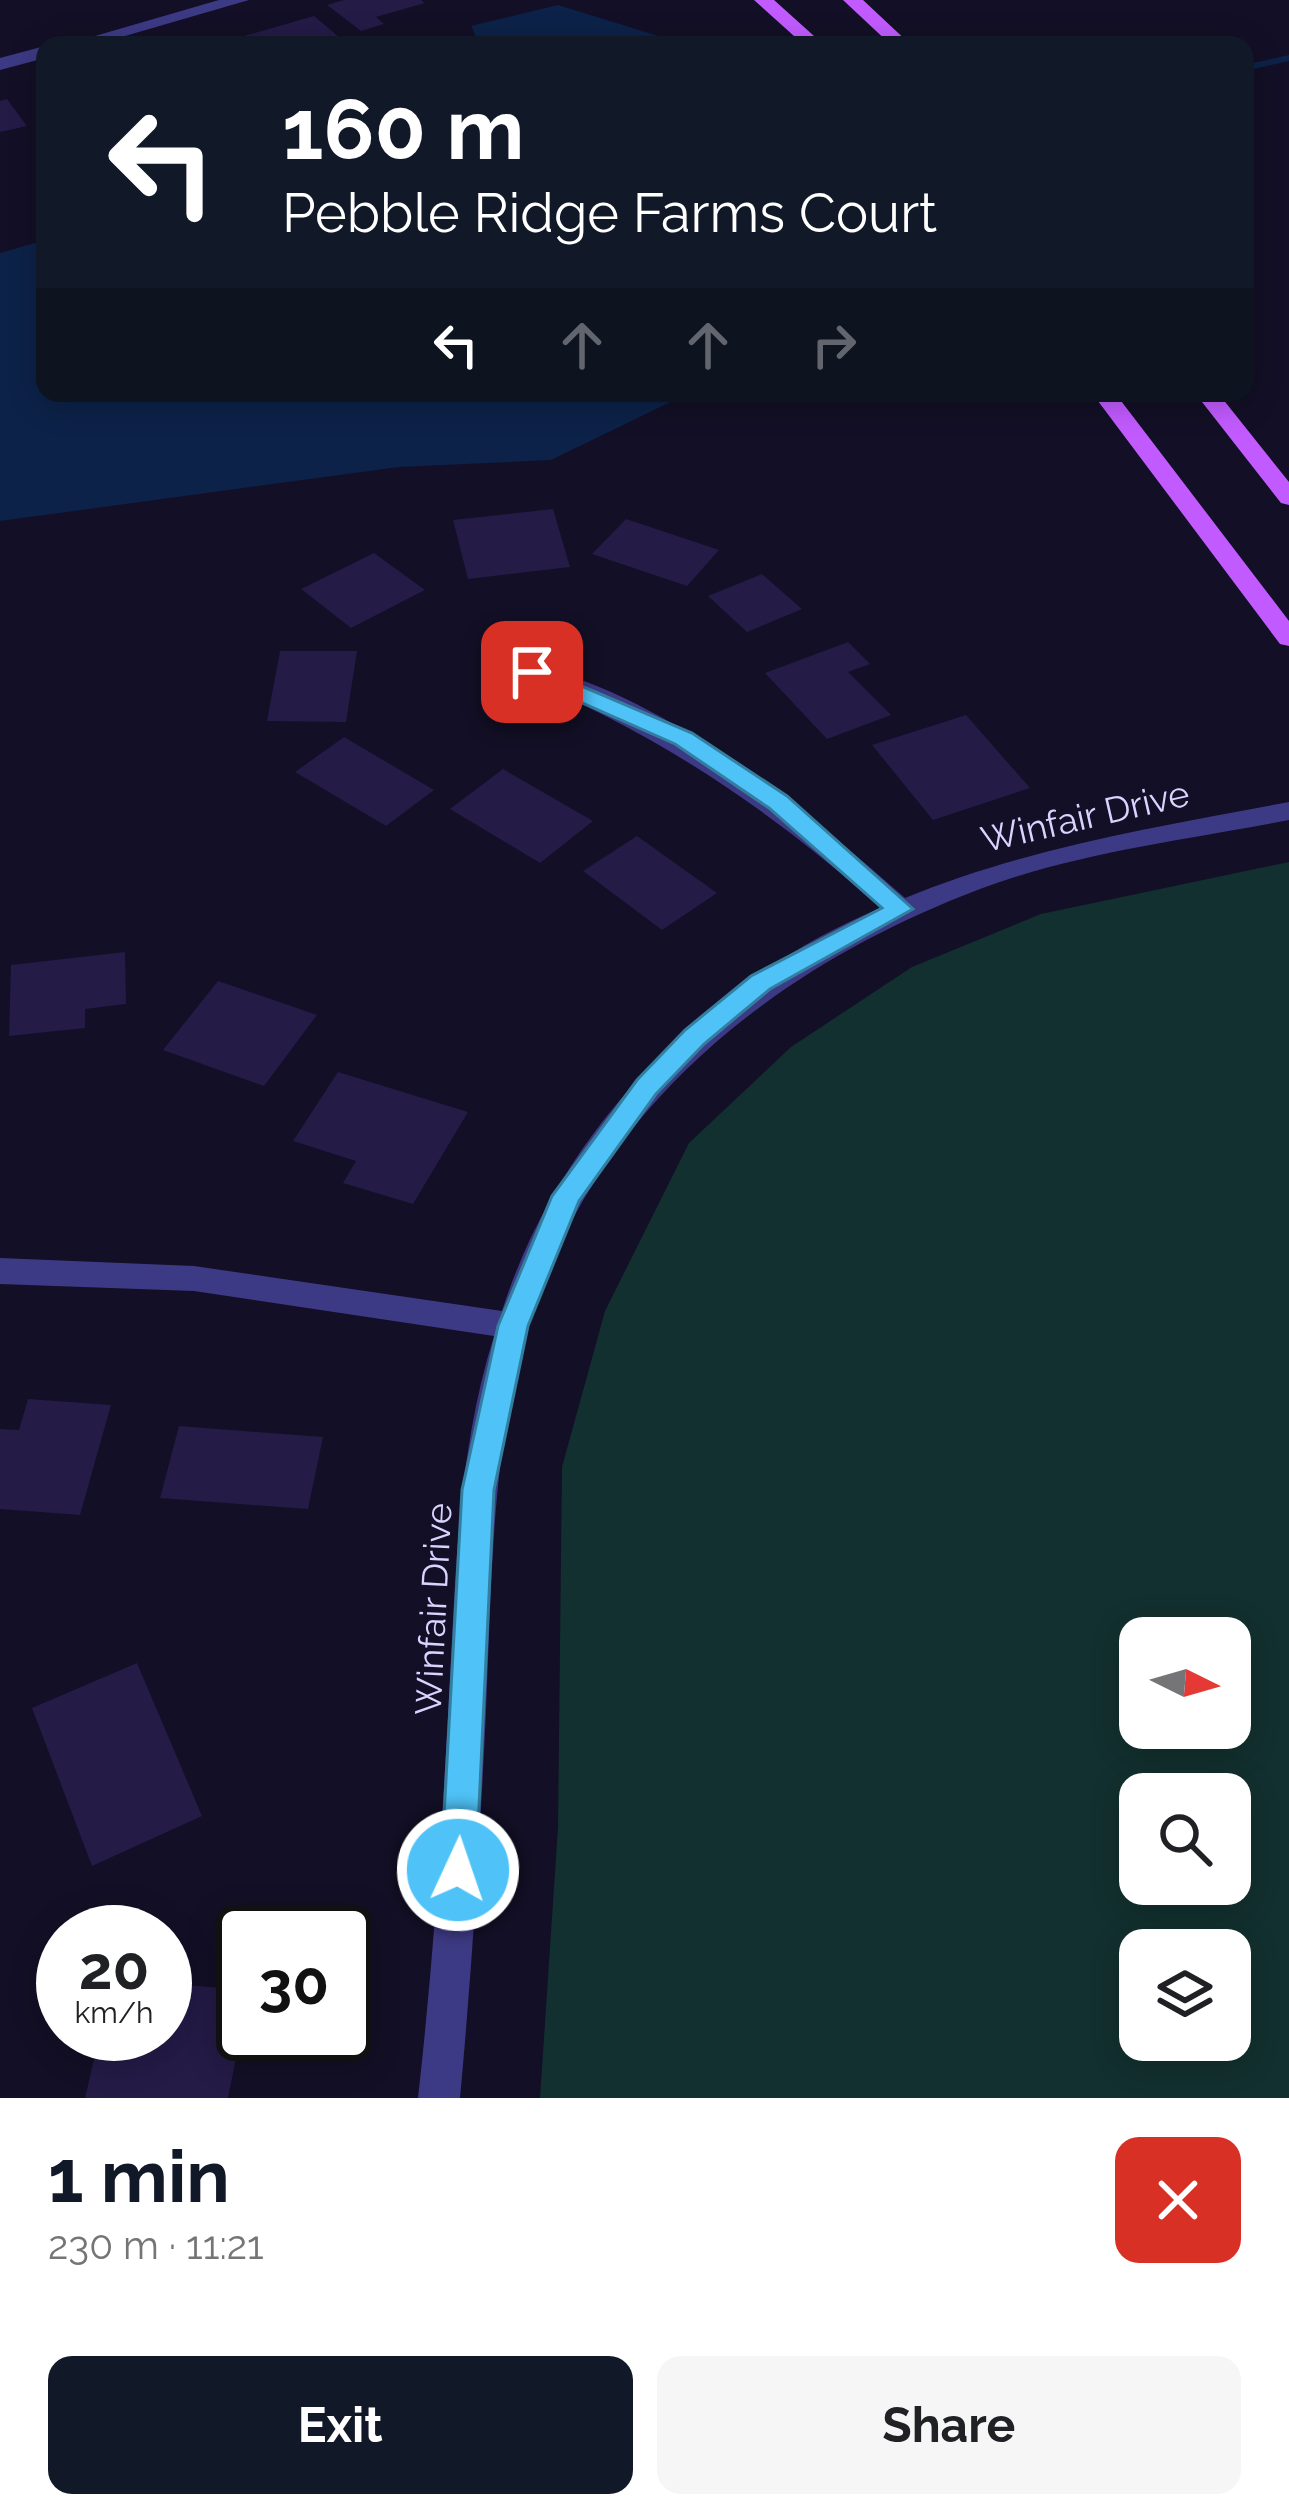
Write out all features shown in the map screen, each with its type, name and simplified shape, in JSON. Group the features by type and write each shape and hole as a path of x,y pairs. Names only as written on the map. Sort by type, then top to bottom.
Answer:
{"main road":[{"path":"763,0 805,36"},
{"path":"852,0 892,36"},
{"path":"1110,402 1289,638"},
{"path":"1213,402 1289,498"}],"street":[{"path":"106,36 240,0"},
{"path":"0,64 36,54"},
{"path":"532,672 684,739 778,802 900,909"},
{"name":"Winfair Drive","path":"439,2098 453,1965 478,1490 513,1326 566,1196 646,1087 760,982 900,909 974,880 1289,811"},
{"path":"0,1271 147,1272 263,1284 513,1326"}],"green space":[{"path":"1289,862 1289,2098 540,2098 558,1827 562,1467 605,1311 689,1143 791,1047 912,967 1041,914"}],"water":[{"path":"558,5 659,36 476,36 471,26"},
{"path":"36,243 36,402 671,402 551,460 399,467 0,521 0,253"}],"building":[{"path":"344,0 425,3 376,17 384,24 361,31 327,5"},
{"path":"314,16 338,36 244,36"},
{"path":"7,99 27,126 0,132 0,101"},
{"path":"553,509 570,567 468,579 453,520"},
{"path":"626,519 719,550 687,586 592,554"},
{"path":"374,553 425,590 351,628 301,589"},
{"path":"762,574 802,609 747,632 708,596"},
{"path":"848,642 870,664 848,672 891,715 827,739 765,673"},
{"path":"280,651 357,651 346,722 267,721"},
{"path":"966,715 1030,788 933,820 872,745"},
{"path":"344,737 434,790 386,826 295,772"},
{"path":"503,769 593,821 540,863 450,809"},
{"path":"637,836 717,893 662,930 583,871"},
{"path":"125,952 126,1004 85,1009 85,1028 9,1036 11,965"},
{"path":"218,981 317,1015 264,1086 163,1050"},
{"path":"338,1072 468,1112 413,1204 343,1183 356,1161 293,1141"},
{"path":"28,1399 111,1405 80,1515 0,1509 0,1429 19,1430"},
{"path":"179,1426 323,1437 308,1509 160,1498"},
{"path":"137,1663 202,1816 92,1866 32,1708"},
{"path":"192,1985 216,1988 216,2061 236,2061 228,2098 85,2098 94,2061 192,2061"}],"waterway":[{"path":"1254,66 1289,58"}],"route":[{"path":"458,1870 478,1490 513,1326 566,1196 646,1087 695,1037 760,982 900,909 778,802 684,739 606,700 532,672"}]}
